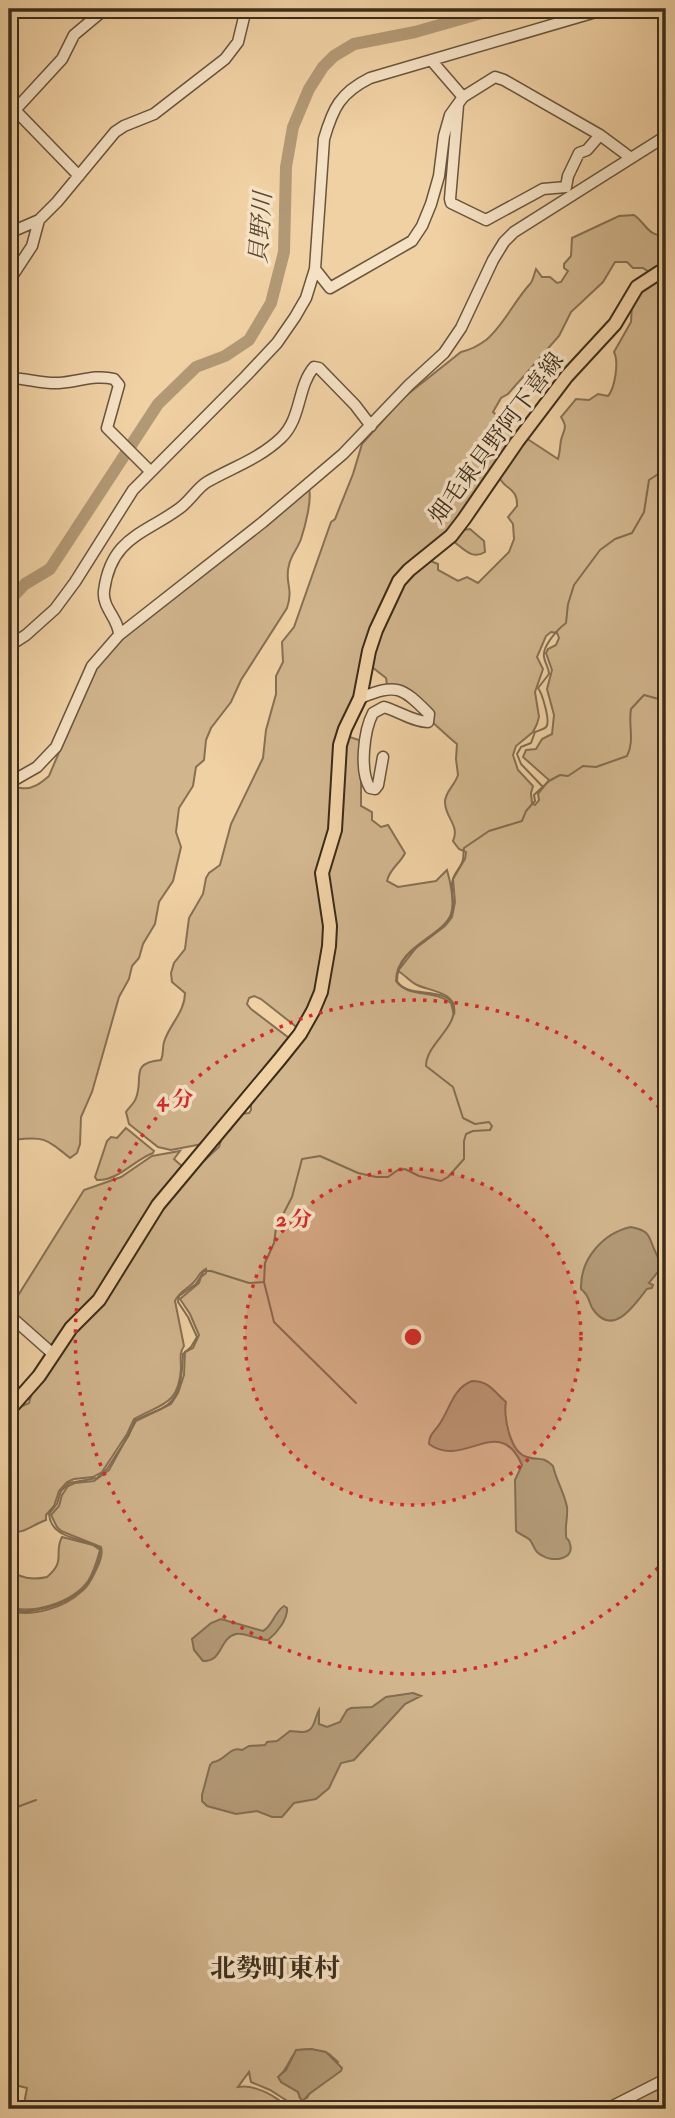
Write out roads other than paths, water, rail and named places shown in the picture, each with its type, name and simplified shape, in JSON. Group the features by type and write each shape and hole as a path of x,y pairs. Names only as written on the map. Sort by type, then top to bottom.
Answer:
{"main road":[{"name":"畑毛東貝野阿下喜線","path":"9,1410 39,1376 71,1328 99,1300 158,1205 300,1034 313,1011 321,992 329,946 330,926 322,873 335,830 340,745 360,698 376,630 400,581 409,570 450,536 464,519 567,376 615,324 637,286 666,271"}],"street":[{"path":"79,176 15,110 62,59 74,35 104,9"},
{"path":"9,233 39,220 115,132 154,114 225,59 238,43 246,9"},
{"path":"9,646 55,609 133,491 277,343 306,298 315,270 324,139 330,118 339,102 354,86 370,78 606,9"},
{"path":"431,60 461,99 451,203 486,220 543,189 566,187 579,153 587,150 600,135"},
{"path":"315,270 330,288 412,241 431,204 450,115 461,99 495,77 600,135 631,158"},
{"path":"9,783 37,767 55,747 92,666 119,635 263,522 344,454 453,342 493,260 514,232 666,136"},
{"path":"9,281 32,246 39,220"},
{"path":"119,635 119,626 105,603 103,593 109,570 121,550 132,537 180,508 201,486 267,451 282,437 296,417 308,375 314,367 319,368 355,405 371,426"},
{"path":"9,378 45,383 102,376 114,379 118,385 107,428 150,471"},
{"path":"360,698 384,688 397,690 408,693 429,714 428,722 423,723 400,711 384,707 373,713 364,750 366,782 370,788 375,789 378,785 383,757"},
{"path":"9,1315 53,1354"},
{"path":"607,2109 666,2079"}],"waterway":[{"name":"貝野川","path":"9,601 25,584 50,569 158,404 196,367 225,356 249,340 271,303 284,252 286,167 293,127 309,89 323,67 334,56 354,44 415,32 496,9"},
{"path":"542,786 521,764 517,754 521,747 531,743 535,732 545,728 547,724 538,688 549,674 544,657 545,648 566,623 574,585 600,550 615,539 632,533 644,512 649,480 666,469"},
{"path":"9,1609 28,1611 48,1608 76,1595 89,1582 98,1562 100,1548 55,1529 49,1514 57,1504 61,1491 69,1483 97,1478 107,1469 129,1435 135,1420 161,1409 173,1399 180,1385 183,1354 197,1337 178,1302 179,1296 196,1284 204,1271 249,1283 264,1282 265,1263 274,1243 276,1228 292,1197 302,1159 320,1156 358,1173 376,1177 388,1177 405,1169 419,1176 441,1181 464,1159 466,1134 490,1130 492,1126 489,1122 475,1124 463,1118 453,1087 426,1066 431,1050 452,1020 453,1003 439,995 408,990 397,981 399,970 409,954 442,927 451,915 452,883 462,862 464,848 489,831 522,821 535,801 534,795 549,781 560,775 568,776 583,766 596,767 627,756 631,744 631,709 644,695 666,701"},
{"path":"264,1282 274,1322 356,1403"},
{"path":"9,1810 36,1800"}],"district":[{"name":"北勢町東村","path":"275,1969"}]}
